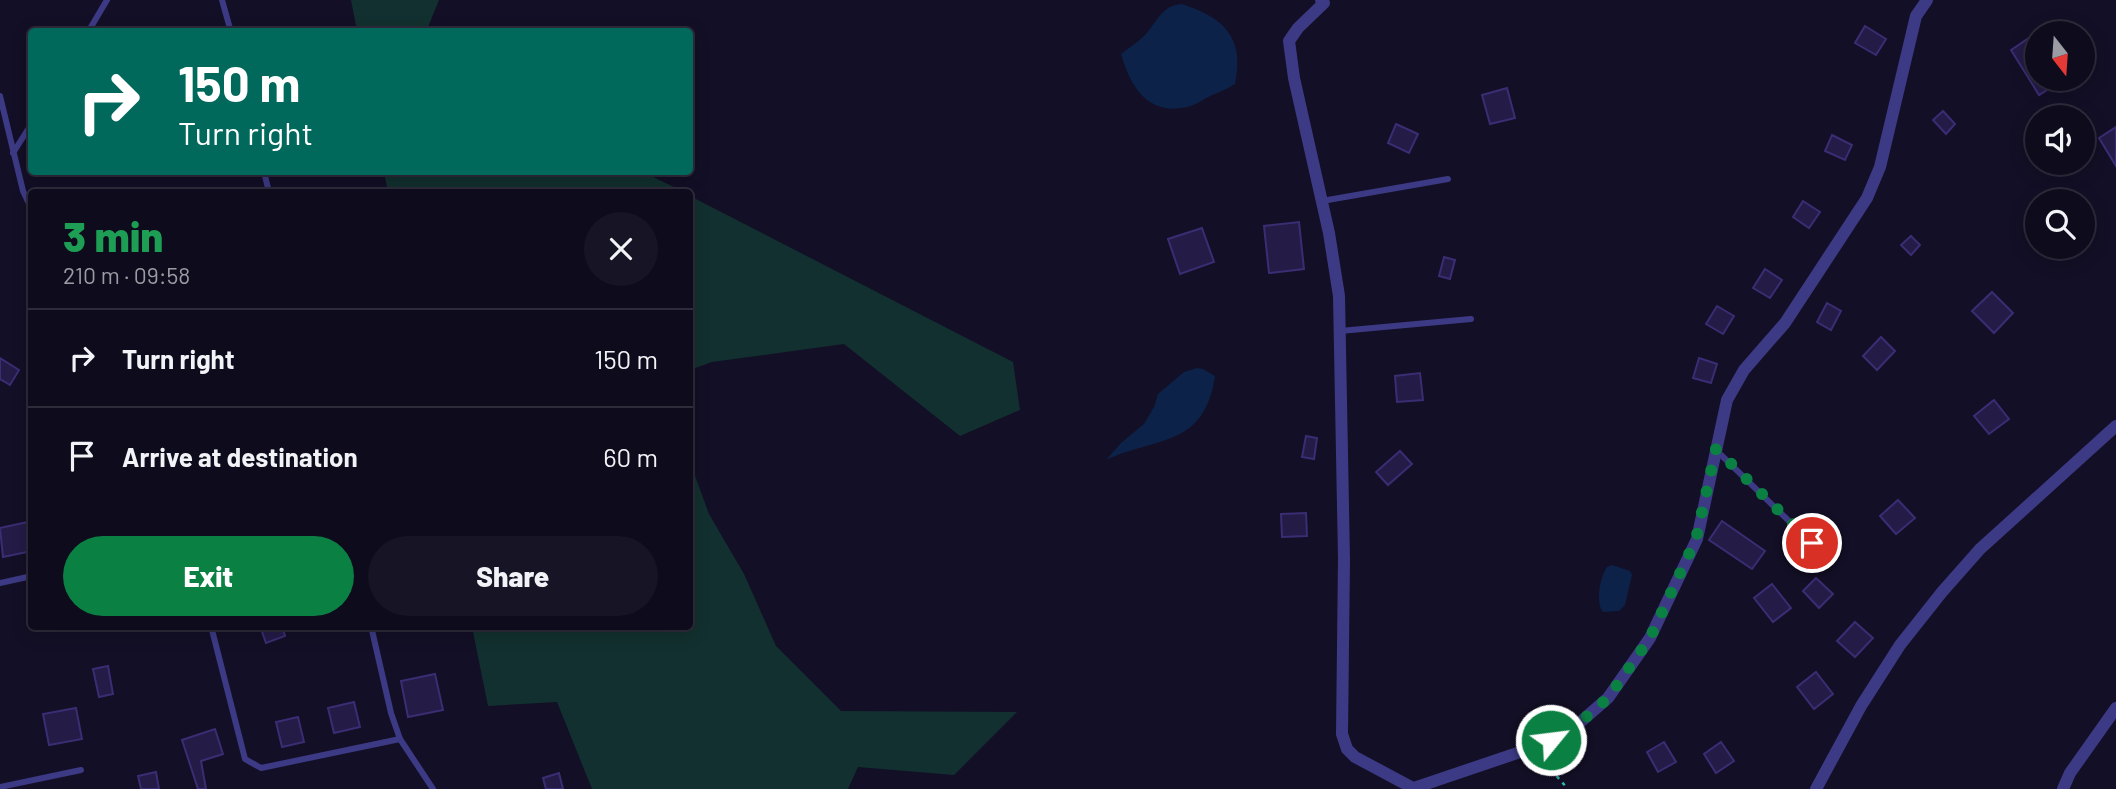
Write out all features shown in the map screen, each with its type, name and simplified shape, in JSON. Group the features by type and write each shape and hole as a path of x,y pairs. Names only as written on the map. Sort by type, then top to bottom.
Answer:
{"street":[{"path":"1326,1 1298,28 1289,41 1294,78 1322,201 1339,296 1343,559 1342,734 1347,749 1355,757 1412,788 1532,748 1570,731 1608,698 1650,638 1696,539 1727,400 1744,370 1785,323 1867,198 1880,167 1916,16 1927,0"},
{"path":"1816,789 1861,706 1900,645 1942,592 1980,549 2116,426"},
{"path":"2063,789 2070,773 2116,708"}],"lane":[{"path":"90,28 107,0"},
{"path":"222,0 230,28"},
{"path":"0,96 23,191 28,202"},
{"path":"13,153 28,129"},
{"path":"1322,201 1448,179"},
{"path":"1339,331 1471,319"},
{"path":"1716,449 1831,562"},
{"path":"0,583 28,577"},
{"path":"212,630 245,759 261,768 400,739"},
{"path":"371,630 400,739 433,789"},
{"path":"0,787 81,769"}],"path":[{"path":"1532,748 1568,789"}],"green space":[{"path":"351,0 439,0 428,28 356,28"},
{"path":"385,175 649,175 678,189 387,189"},
{"path":"693,198 1013,362 1020,410 960,436 844,344 712,362 693,369"},
{"path":"693,470 709,514 744,574 776,646 841,711 1017,712 954,775 858,767 848,789 592,789 557,702 488,706 473,630 693,630"}],"water":[{"path":"1182,4 1209,16 1228,32 1237,54 1235,84 1191,106 1164,108 1144,98 1130,79 1121,54 1144,36 1164,11"},
{"path":"1197,368 1215,376 1201,416 1176,436 1106,460 1144,424 1158,394 1184,372"},
{"path":"1612,565 1630,571 1632,575 1625,605 1619,611 1603,612 1599,603 1601,583 1604,571"}],"building":[{"path":"1865,26 1886,39 1876,55 1855,43"},
{"path":"2025,41 2025,72 2011,50"},
{"path":"1507,88 1515,118 1490,124 1482,95"},
{"path":"1943,111 1955,124 1946,134 1933,120"},
{"path":"1396,124 1418,134 1409,153 1388,143"},
{"path":"2116,127 2116,166 2099,138"},
{"path":"1832,135 1852,145 1845,160 1825,151"},
{"path":"1803,201 1820,212 1809,228 1793,217"},
{"path":"1299,222 1304,269 1269,273 1264,226"},
{"path":"1202,228 1214,262 1180,274 1168,239"},
{"path":"1911,236 1920,245 1911,255 1901,245"},
{"path":"1444,257 1455,260 1450,279 1439,276"},
{"path":"1765,269 1782,280 1770,298 1753,288"},
{"path":"1992,292 2013,313 1994,333 1972,311"},
{"path":"1827,303 1841,311 1831,330 1817,322"},
{"path":"1717,306 1734,316 1723,334 1706,324"},
{"path":"1881,337 1895,351 1877,370 1863,356"},
{"path":"0,358 19,370 10,385 0,379"},
{"path":"1699,358 1717,364 1711,383 1693,378"},
{"path":"1420,373 1423,400 1397,402 1395,376"},
{"path":"1994,400 2009,419 1989,434 1974,416"},
{"path":"1306,436 1317,438 1314,459 1302,457"},
{"path":"1400,451 1412,464 1388,485 1376,472"},
{"path":"1898,500 1915,518 1896,534 1880,516"},
{"path":"1306,513 1307,536 1282,537 1281,514"},
{"path":"1722,521 1765,551 1752,569 1709,540"},
{"path":"28,522 28,552 3,557 0,528"},
{"path":"1816,578 1833,594 1819,608 1803,591"},
{"path":"1772,584 1791,608 1773,622 1754,598"},
{"path":"1855,622 1873,638 1855,657 1837,641"},
{"path":"261,630 283,630 285,636 266,643"},
{"path":"108,666 113,694 99,697 93,669"},
{"path":"1816,672 1833,694 1814,709 1797,687"},
{"path":"435,674 443,710 408,717 401,681"},
{"path":"354,702 360,727 334,733 328,708"},
{"path":"76,708 82,739 49,745 43,714"},
{"path":"298,717 304,742 282,747 276,722"},
{"path":"215,729 223,754 201,761 206,789 198,789 182,740"},
{"path":"1664,742 1676,762 1658,772 1647,752"},
{"path":"1721,742 1734,761 1716,773 1704,754"},
{"path":"156,772 159,789 141,789 138,776"},
{"path":"559,773 563,789 546,789 543,778"}],"route":[{"path":"1551,740 1570,731 1608,698 1650,638 1696,539 1716,449 1812,543"}]}
